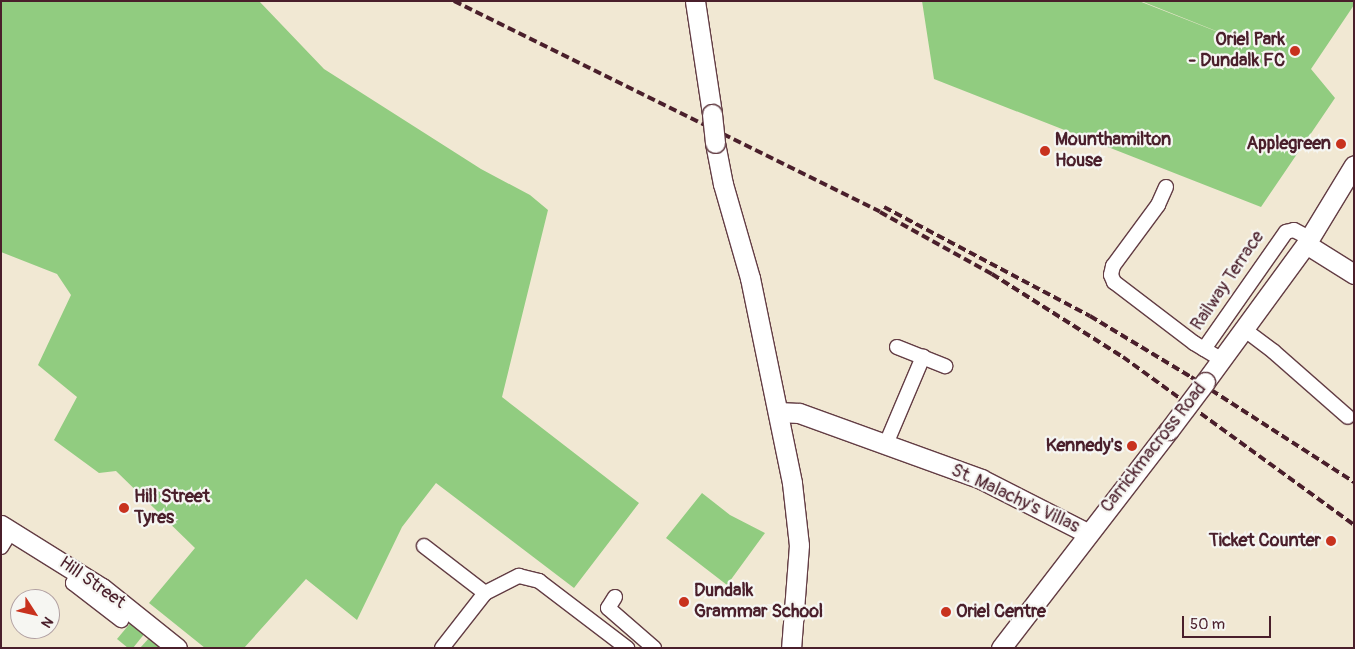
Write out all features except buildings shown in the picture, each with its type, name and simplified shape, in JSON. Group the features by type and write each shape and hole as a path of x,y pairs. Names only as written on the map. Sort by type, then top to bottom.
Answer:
{"main road":[{"path":"695,1 715,143 723,184 750,278 792,483 799,545 791,648"},
{"path":"1245,330 1307,241 1354,165"},
{"path":"1307,241 1354,274"},
{"name":"Carrickmacross Road","path":"1001,648 1014,639 1087,533 1245,330"},
{"name":"St. Malachy's Villas","path":"778,412 799,413 987,482 1087,533"},
{"name":"Hill Street","path":"6,528 80,572 177,648"}],"street":[{"path":"1166,187 1158,205 1113,266 1111,275 1114,282 1221,361"},
{"name":"Railway Terrace","path":"1204,349 1286,232 1294,230 1307,241"},
{"path":"1245,330 1274,352 1348,417"},
{"path":"897,347 945,366"},
{"path":"886,444 922,357"},
{"path":"1,547 6,528"},
{"path":"424,546 485,593"},
{"path":"80,572 73,583 122,620"},
{"path":"442,648 485,593 519,576 529,576 627,648"},
{"path":"614,597 608,608 654,648"}],"green space":[{"path":"1,1 259,1 324,69 481,169 530,195 548,210 502,397 639,503 574,588 436,483 402,527 357,620 306,579 244,648 205,648 149,603 195,548 116,471 99,473 54,440 77,397 38,365 71,295 57,274 1,252"},
{"path":"922,1 1139,1 1274,54 1141,1 1354,1 1354,5 1311,69 1335,98 1261,207 934,79"},
{"path":"702,493 730,515 765,533 727,585 666,538"},
{"path":"132,621 145,633 133,648 128,648 117,639"},
{"path":"150,637 164,648 140,648"}],"railway":[{"path":"454,1 880,212 992,274 1123,357 1354,525"},
{"path":"884,207 1090,316 1191,377 1354,482"}],"place":[{"name":"Oriel Park - Dundalk FC","path":"1295,51"},
{"name":"Applegreen","path":"1341,144"},
{"name":"Mounthamilton House","path":"1045,151"},
{"name":"Kennedy's","path":"1132,446"},
{"name":"Hill Street Tyres","path":"124,508"},
{"name":"Ticket Counter","path":"1331,541"},
{"name":"Dundalk Grammar School","path":"684,602"},
{"name":"Oriel Centre","path":"946,612"}]}
